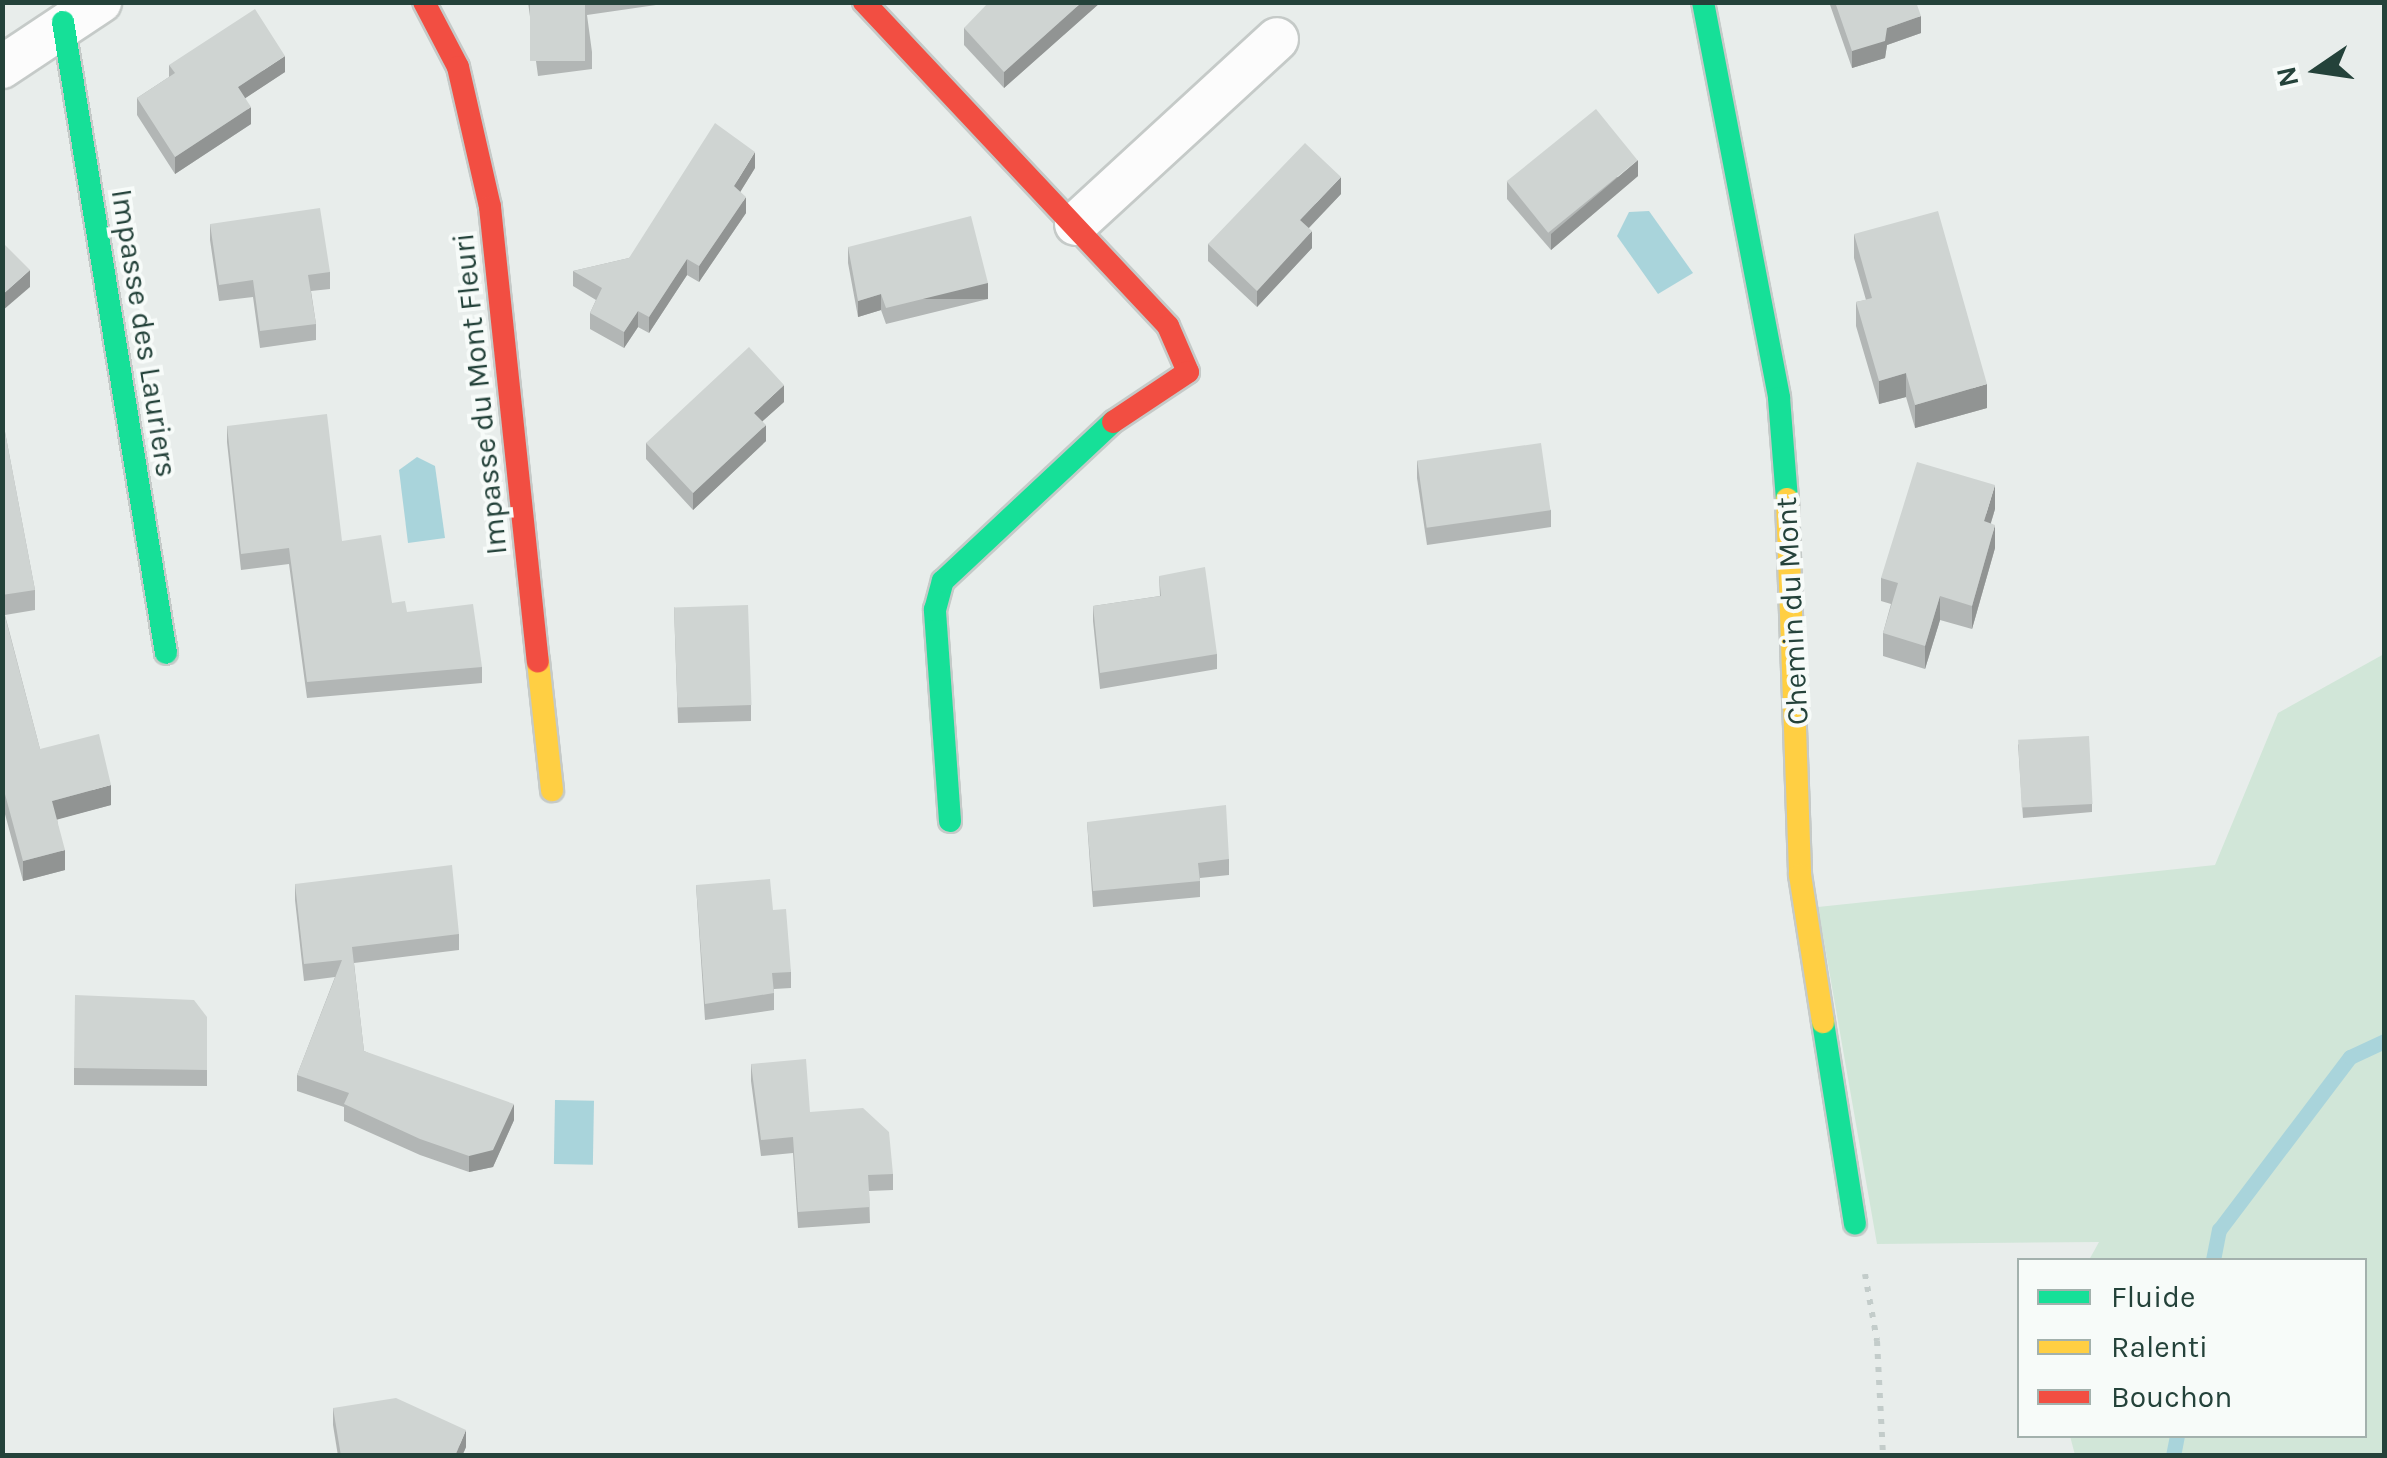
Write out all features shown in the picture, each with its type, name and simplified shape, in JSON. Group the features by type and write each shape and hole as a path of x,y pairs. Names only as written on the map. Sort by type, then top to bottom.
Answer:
{"street":[{"name":"Impasse du Mont Fleuri","path":"424,2 458,67 490,207 552,790"},
{"path":"864,2 1168,326 1188,372 1090,437 943,580 936,610 950,821"},
{"name":"Chemin du Mont","path":"1703,2 1778,398 1792,582 1800,876 1856,1224"},
{"path":"2,67 81,12"},
{"name":"Impasse des Lauriers","path":"81,12 166,654"},
{"path":"1076,224 1277,39"}],"path":[{"path":"1856,1224 1877,1341 1883,1456"}],"green space":[{"path":"2384,654 2384,1455 2075,1455 2071,1438 2367,1438 2367,1258 2090,1258 2099,1242 1877,1244 1818,907 2215,865 2278,713"}],"water":[{"path":"1649,211 1693,273 1658,294 1617,236 1629,212"},
{"path":"417,457 435,466 445,538 408,543 399,470"},
{"path":"555,1100 594,1101 593,1165 554,1164"}],"building":[{"path":"530,2 585,2 585,61 530,61"},
{"path":"989,2 1082,2 1004,72 964,28"},
{"path":"1835,2 1916,2 1921,16 1887,28 1885,41 1852,51"},
{"path":"255,9 285,56 238,87 251,107 175,157 137,98 175,73 169,65"},
{"path":"1596,109 1638,160 1548,233 1507,181"},
{"path":"715,123 755,152 734,186 746,197 699,266 687,259 649,317 638,311 624,332 590,313 602,288 573,271 629,258"},
{"path":"1305,143 1341,177 1300,220 1312,231 1257,291 1208,244"},
{"path":"320,208 330,272 308,275 316,324 260,331 253,280 219,285 210,224"},
{"path":"1938,211 1987,384 1915,405 1906,373 1879,381 1856,302 1872,298 1854,234"},
{"path":"971,216 988,283 886,308 881,294 858,301 848,247"},
{"path":"2,242 30,270 2,295"},
{"path":"749,347 784,385 754,413 766,425 693,493 646,443"},
{"path":"327,414 342,541 381,535 392,603 405,601 407,612 473,604 482,667 307,682 289,548 241,554 227,426"},
{"path":"2,416 35,590 2,595"},
{"path":"1541,443 1550,510 1427,528 1417,460"},
{"path":"1917,462 1995,485 1984,521 1995,525 1972,606 1940,596 1925,646 1883,633 1898,583 1881,578"},
{"path":"1205,567 1217,654 1100,673 1093,606 1161,596 1159,576"},
{"path":"2,605 40,749 99,734 111,785 52,801 65,850 23,861 2,783"},
{"path":"748,605 751,705 678,708 674,608"},
{"path":"2089,736 2093,804 2022,808 2018,740"},
{"path":"1226,805 1229,859 1198,863 1200,881 1093,891 1087,822"},
{"path":"452,865 459,934 352,947 364,1051 514,1104 493,1150 469,1156 420,1139 344,1104 349,1093 297,1075 342,960 304,964 295,884"},
{"path":"770,879 773,910 786,909 791,972 772,973 774,993 705,1004 696,885"},
{"path":"75,995 194,1000 207,1017 207,1070 74,1068"},
{"path":"806,1059 810,1112 863,1108 889,1132 893,1174 868,1175 870,1207 798,1212 793,1137 761,1140 751,1064"},
{"path":"396,1398 466,1430 455,1456 341,1456 333,1408"}],"waterway":[{"path":"2213,1258 2219,1230 2350,1057 2384,1041"},
{"path":"2173,1456 2177,1438"}],"traffic: fast":[{"path":"1703,2 1779,398 1787,499"},
{"path":"63,22 166,653"},
{"path":"950,821 935,610 943,581 1113,422"},
{"path":"1823,1022 1855,1223"}],"traffic: slow":[{"path":"1787,499 1800,875 1823,1022"},
{"path":"538,661 552,790"}],"traffic: jam":[{"path":"424,2 458,67 490,207 538,661"},
{"path":"864,2 1168,326 1188,372 1113,422"}]}
